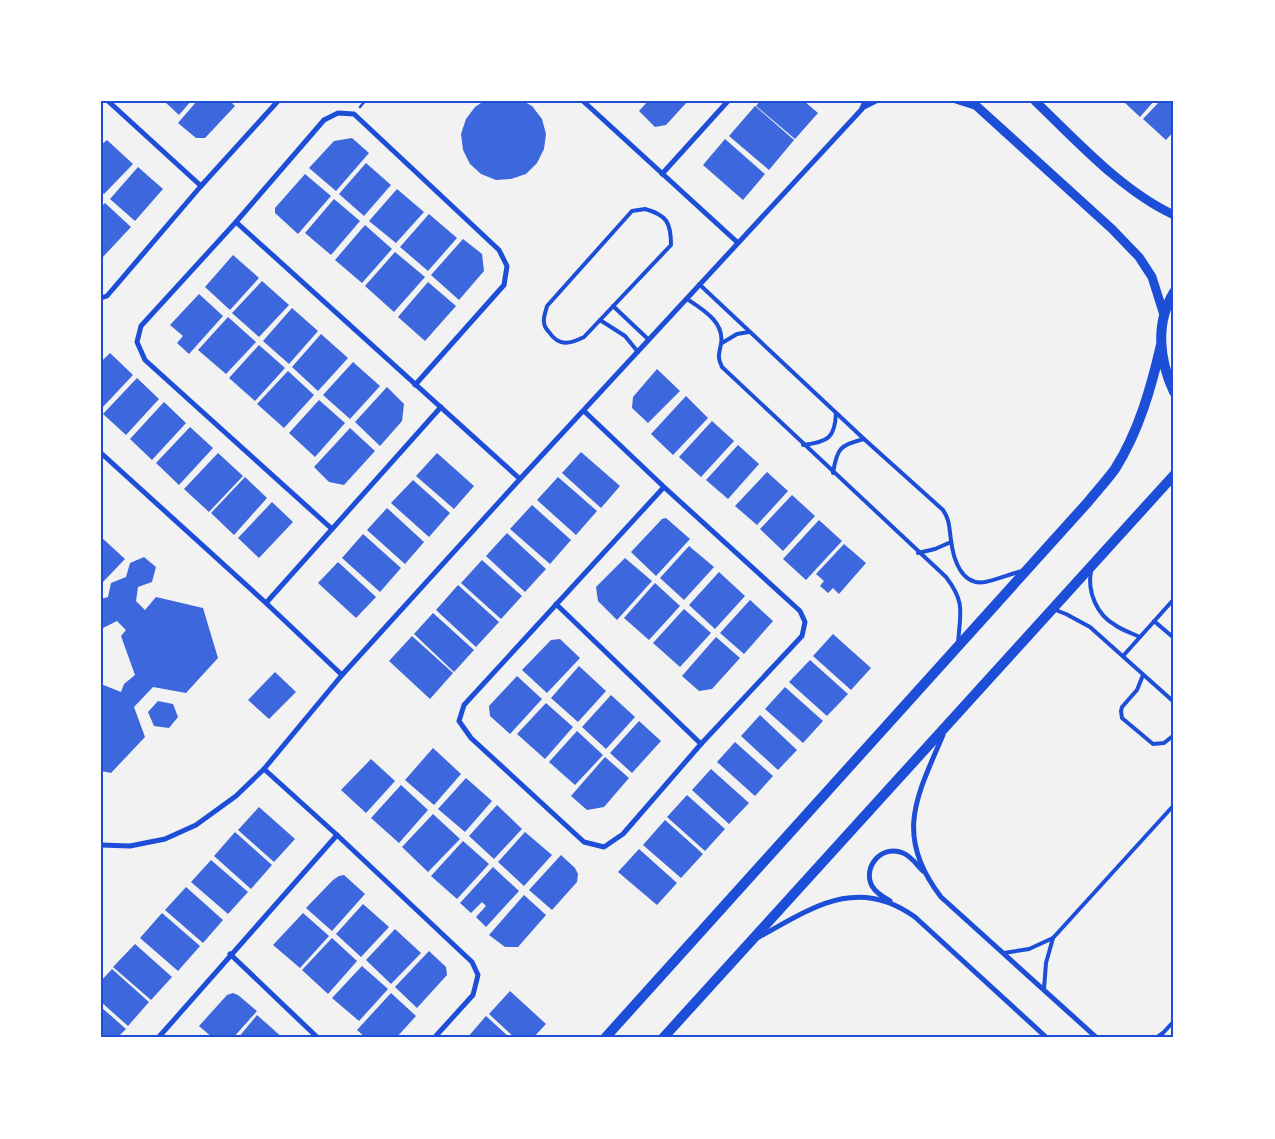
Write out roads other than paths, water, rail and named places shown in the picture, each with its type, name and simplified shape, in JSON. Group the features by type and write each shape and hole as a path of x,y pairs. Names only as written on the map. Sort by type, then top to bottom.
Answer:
{"main road":[{"path":"605,1038 1088,502 1114,469 1134,432 1150,390 1161,344 1164,315 1174,292"},
{"path":"1161,344 1164,369 1174,392"},
{"path":"663,1038 1174,475"}],"street":[{"path":"108,101 201,186"},
{"path":"101,298 107,296 201,186 278,101"},
{"path":"583,101 737,242"},
{"path":"662,174 728,101"},
{"path":"862,109 865,101"},
{"path":"101,845 130,846 165,839 196,826 236,796 264,769 342,675 737,242 862,109 876,101"},
{"path":"956,101 979,109"},
{"path":"971,101 1112,229 1139,257 1152,277 1164,315"},
{"path":"1035,101 1134,193 1157,208 1174,215"},
{"path":"332,529 145,360 137,342 141,326 236,222 324,120 338,113 354,114 499,250 507,266 504,285 415,385"},
{"path":"236,222 520,479"},
{"path":"266,603 441,407"},
{"path":"584,411 800,611 805,622 802,636 701,744 623,834 604,847 584,842 471,738 459,721 464,705 664,487"},
{"path":"102,454 342,675"},
{"path":"556,604 701,744"},
{"path":"946,728 918,793 915,806 915,846 925,873 941,897 1097,1038"},
{"path":"264,769 472,962 478,974 473,995 434,1038"},
{"path":"158,1038 230,954 337,835"},
{"path":"925,873 903,853 890,851 878,857 871,867 870,880 876,892 915,917 1047,1038"},
{"path":"750,942 816,906 828,902 860,898 881,900 894,904"},
{"path":"230,954 318,1038"}],"lane":[{"path":"645,209 658,212 668,222 671,230 671,245 600,320 584,337 572,343 553,339 543,320 547,306 632,211 645,209"},
{"path":"700,284 864,439 943,510 949,522 951,542 957,566 964,575 972,580 983,582 1027,569"},
{"path":"687,299 706,311 716,322 720,330 722,343 718,353 722,367 946,578 959,596 961,606 958,645"},
{"path":"613,306 649,340"},
{"path":"600,320 625,336 638,352"},
{"path":"722,343 737,334 750,332"},
{"path":"804,445 820,443 830,436 835,426 836,412"},
{"path":"833,473 836,454 847,444 864,439"},
{"path":"918,553 935,549 951,542"},
{"path":"1092,566 1090,583 1098,608 1116,626 1140,637"},
{"path":"1123,656 1174,599"},
{"path":"1053,610 1066,614 1090,627 1174,702"},
{"path":"1154,621 1174,638"},
{"path":"1143,675 1137,690 1120,711 1122,718 1153,744 1164,743 1174,735"},
{"path":"1004,953 1029,949 1052,938 1174,805"},
{"path":"1044,989 1046,963 1052,938"},
{"path":"1156,1038 1163,1035 1174,1021"}]}
